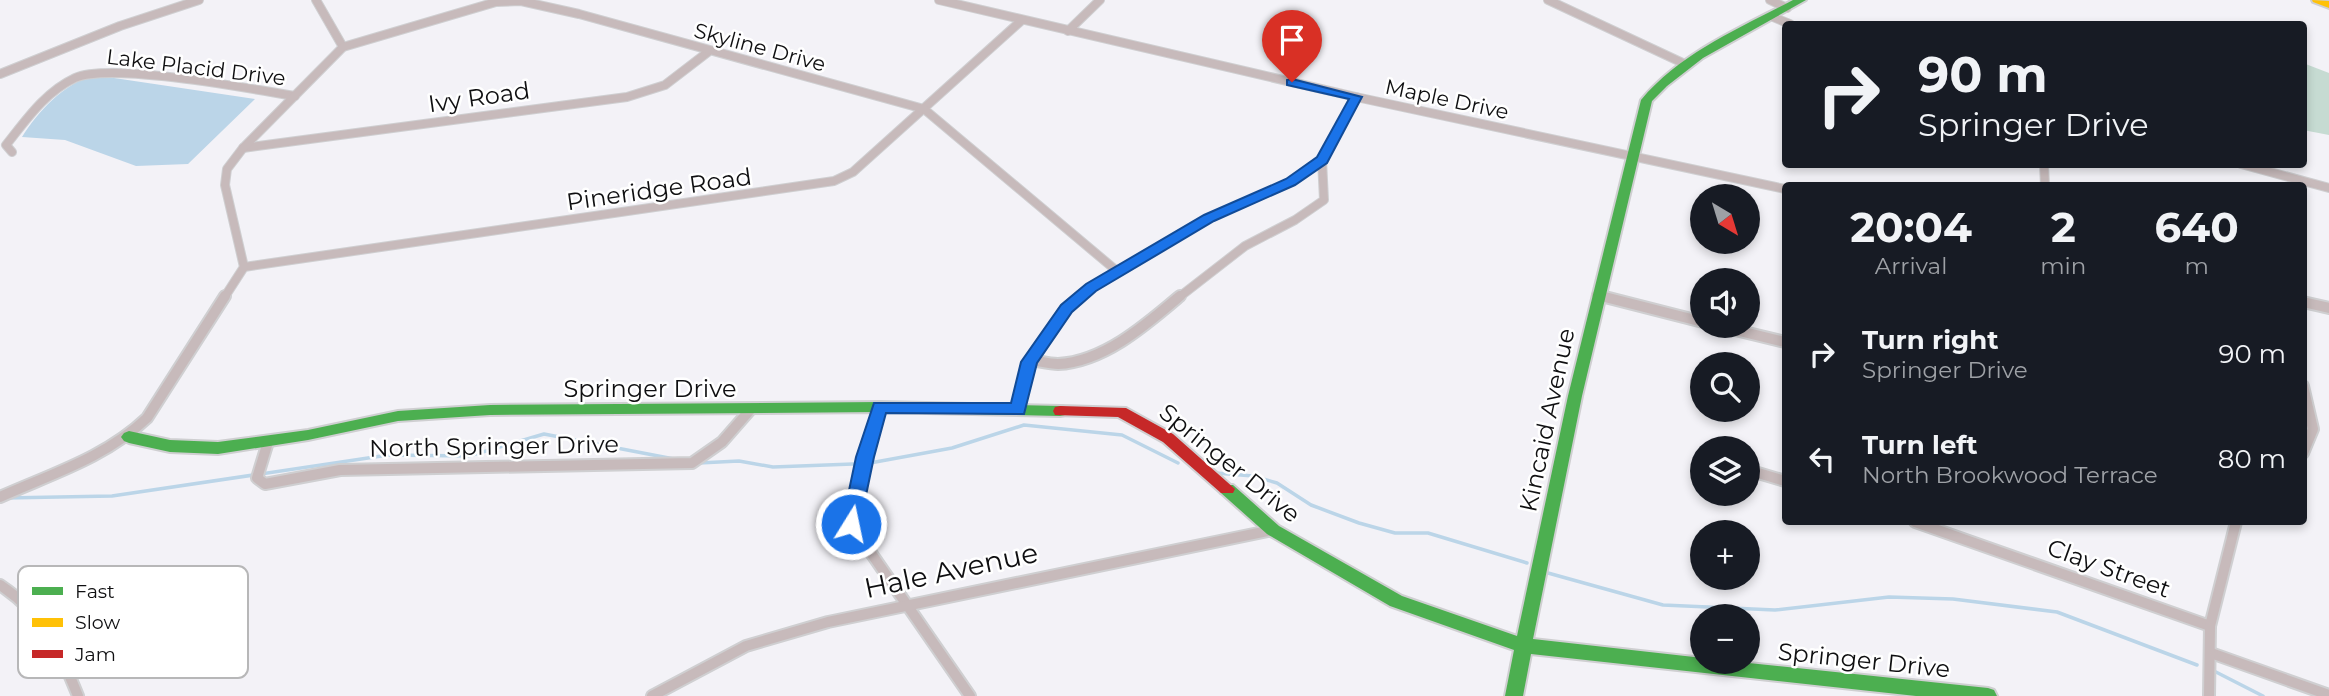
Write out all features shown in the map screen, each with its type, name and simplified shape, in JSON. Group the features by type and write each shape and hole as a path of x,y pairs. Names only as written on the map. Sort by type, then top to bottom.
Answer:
{"street":[{"path":"0,74 120,26 199,0"},
{"path":"0,497 129,437 169,386 244,267 242,248 225,185 227,169 243,148 342,47 316,0"},
{"name":"Maple Drive","path":"939,0 1356,97 1782,188"},
{"path":"1068,31 1100,0"},
{"path":"1548,0 1685,64"},
{"path":"1769,0 1790,3"},
{"path":"2316,0 2329,5"},
{"name":"Skyline Drive","path":"342,47 496,2 521,1 579,14 708,52 924,109 1118,272"},
{"name":"Kincaid Avenue","path":"1514,696 1538,565 1597,295 1647,100 1661,81 1685,64 1773,17 1790,3"},
{"path":"1773,17 1783,21"},
{"name":"Pineridge Road","path":"244,267 822,185 853,172 1022,20"},
{"name":"Ivy Road","path":"243,148 627,97 664,85 708,52"},
{"name":"Lake Placid Drive","path":"12,152 6,145 53,90 75,76 92,72 196,80 295,96"},
{"path":"1018,409 1031,360 1066,309 1091,287 1209,218 1290,182 1322,160 1356,97"},
{"path":"1031,360 1048,367 1092,357 1160,313 1245,247 1301,219 1324,200 1322,160"},
{"path":"2256,168 2329,188"},
{"path":"1597,295 1690,319"},
{"path":"2307,303 2329,308"},
{"path":"1760,336 1782,341"},
{"path":"2307,403 2313,429 2307,443"},
{"path":"880,407 865,457 851,524 970,696"},
{"name":"Springer Drive","path":"129,437 170,446 198,448 268,442 398,416 446,411 880,407 1121,412 1138,419 1168,438 1273,530 1396,601 1525,646 1988,696"},
{"name":"North Springer Drive","path":"268,442 257,478 265,484 340,470 692,463 722,442 750,410"},
{"path":"1760,474 1782,480"},
{"name":"Clay Street","path":"1923,525 2210,626"},
{"path":"2208,696 2210,626 2235,525"},
{"name":"Hale Avenue","path":"652,696 746,646 828,622 1273,530"},
{"path":"0,585 18,596"},
{"path":"2211,653 2329,695"},
{"path":"70,678 78,696"}],"green space":[{"path":"2307,65 2329,73 2329,135 2307,131"}],"water":[{"path":"94,75 255,99 188,164 136,166 65,140 22,137 53,99 72,85"}],"waterway":[{"path":"870,463 952,448 1024,425 1122,435 1178,463"},
{"path":"5,498 112,496 388,455 469,456 544,434 674,459"},
{"path":"699,463 739,461 773,467 853,464"},
{"path":"1216,473 1253,476 1277,483 1311,505 1359,523 1395,533 1428,533 1527,563"},
{"path":"1548,573 1663,605 1775,610 1889,597 1953,599 2057,612 2197,665"},
{"path":"2212,670 2263,696"}],"traffic: fast":[{"path":"1514,696 1575,396 1647,100 1663,83 1700,55 1801,0"},
{"path":"129,437 170,446 218,448 308,435 398,416 490,410 880,407 1060,411"},
{"path":"1227,489 1273,530 1396,601 1525,646 1988,696"}],"traffic: slow":[{"path":"2317,0 2329,5"}],"traffic: jam":[{"path":"1060,411 1121,412 1168,438 1227,489"}],"route":[{"path":"851,524 865,457 880,407 1018,409 1029,362 1066,309 1091,287 1209,218 1290,182 1322,160 1356,97 1292,82"}]}
